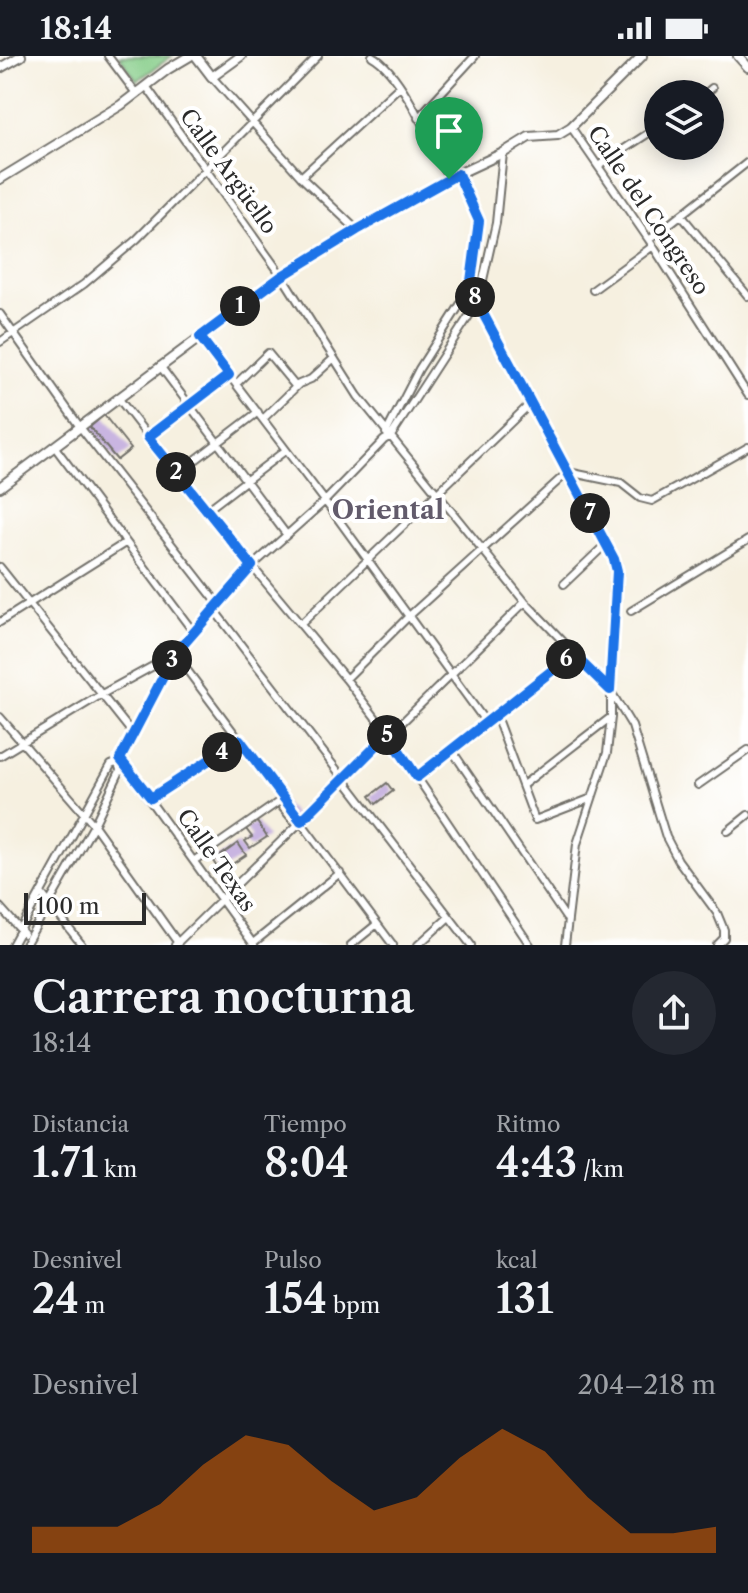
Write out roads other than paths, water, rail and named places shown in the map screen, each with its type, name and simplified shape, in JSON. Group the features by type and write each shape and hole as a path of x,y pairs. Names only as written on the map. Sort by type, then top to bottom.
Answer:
{"street":[{"path":"0,68 21,56"},
{"path":"108,56 135,92"},
{"path":"0,179 121,105 135,92 193,56 251,124 357,230"},
{"path":"212,77 241,56"},
{"path":"0,342 84,284 127,248 318,56"},
{"path":"372,56 400,86 479,221 470,289 419,369 389,433"},
{"path":"418,118 475,56"},
{"path":"0,487 282,276 453,176 529,137 558,135 571,127 642,56"},
{"path":"738,56 748,67"},
{"name":"Calle Argüello","path":"146,86 282,276 358,396 525,602 610,690 632,726 666,837 678,860 717,913 724,930 724,938 717,945"},
{"path":"301,177 400,86"},
{"name":"Calle del Congreso","path":"571,127 651,243 748,395"},
{"path":"598,166 644,136"},
{"path":"0,756 175,654 252,566 325,501 384,440 478,302 496,223 503,153"},
{"path":"593,290 748,162"},
{"path":"681,215 748,296"},
{"path":"470,289 607,543 617,571 607,753 577,844 565,945"},
{"path":"0,314 80,427 471,945"},
{"path":"200,337 325,501 485,721"},
{"path":"236,384 268,353 296,387"},
{"path":"177,474 217,442 311,379 333,359"},
{"path":"160,366 286,534"},
{"path":"148,437 229,375"},
{"path":"119,399 388,734 530,945"},
{"path":"301,624 532,402"},
{"path":"54,446 195,634"},
{"path":"568,472 621,483 640,498 652,501 748,447"},
{"path":"206,511 286,450"},
{"path":"346,679 408,617 568,472"},
{"path":"631,611 748,540"},
{"path":"0,622 125,543"},
{"path":"564,584 607,543"},
{"path":"0,567 133,734"},
{"path":"0,717 94,825 177,944 525,602"},
{"path":"27,942 51,905 94,825 120,771 120,760 175,654"},
{"path":"175,654 393,945"},
{"path":"417,777 573,654"},
{"path":"496,716 535,820 592,798"},
{"path":"523,785 611,717"},
{"path":"151,798 240,740"},
{"path":"451,749 567,918"},
{"path":"698,785 748,750"},
{"path":"12,945 22,932 111,765 120,760"},
{"name":"Calle Texas","path":"120,760 151,798 254,944"},
{"path":"195,860 284,798"},
{"path":"728,831 748,815"},
{"path":"254,944 340,873"},
{"path":"42,894 82,945"},
{"path":"0,907 27,942"},
{"path":"418,945 449,917"},
{"path":"351,945 377,924"}],"district":[{"name":"Oriental","path":"388,510"}]}
